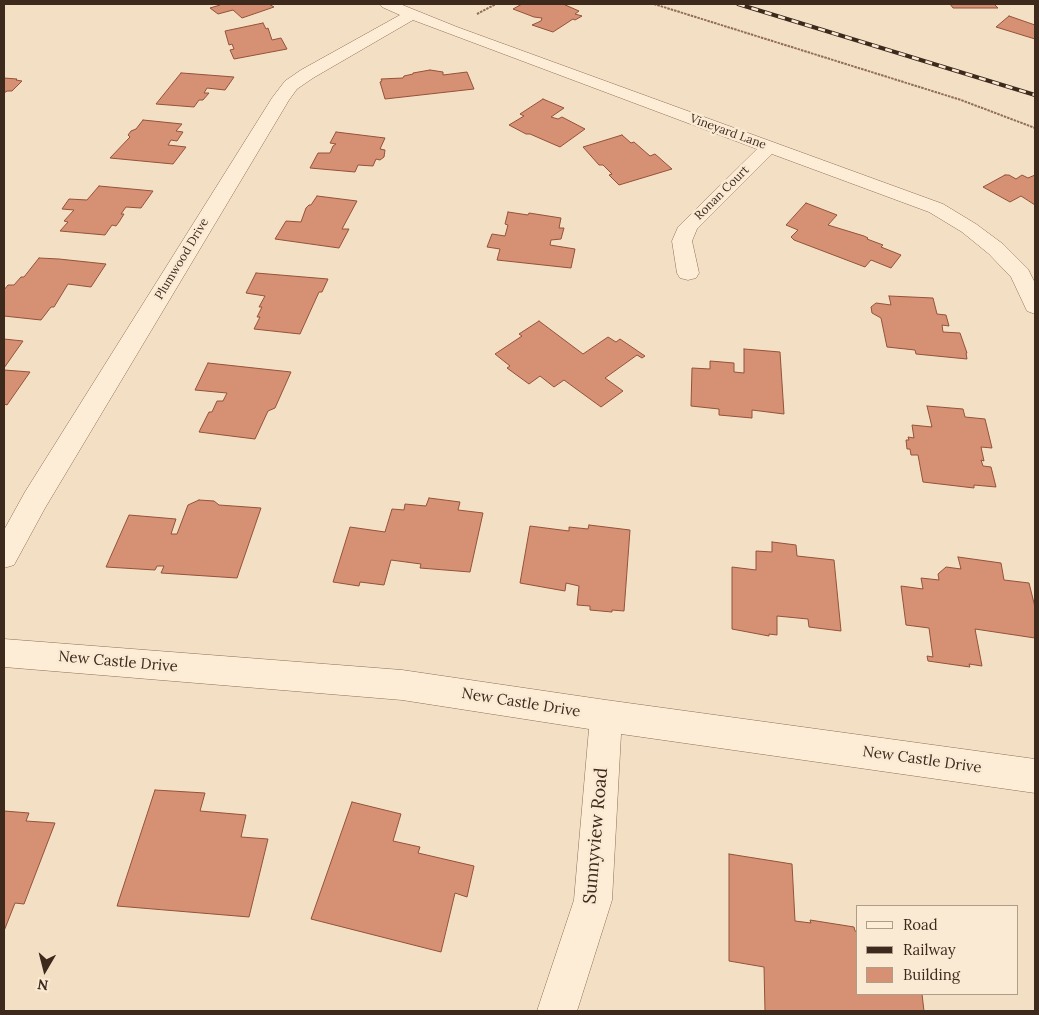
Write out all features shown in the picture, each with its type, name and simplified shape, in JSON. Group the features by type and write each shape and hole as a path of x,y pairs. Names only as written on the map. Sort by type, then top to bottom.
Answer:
{"street":[{"name":"Vineyard Lane","path":"387,4 936,208 969,228 996,249 1020,274 1035,306"},
{"name":"Plumwood Drive","path":"4,556 35,500 281,98 291,85 307,74 412,14"},
{"name":"Ronan Court","path":"688,273 682,241 688,227 769,147"},
{"name":"New Castle Drive","path":"4,653 402,685 606,716 1035,776"},
{"name":"Sunnyview Road","path":"557,1011 593,900 606,716"}],"path":[{"path":"654,4 961,100 1035,128"}],"building":[{"path":"218,4 269,4 274,7 242,18 233,10 218,14 210,8 220,5"},
{"path":"522,4 563,4 579,11 575,14 582,16 575,20 573,19 553,32 532,25 541,21 542,18 513,9"},
{"path":"950,4 994,4 998,8 953,8"},
{"path":"1009,16 1035,25 1035,39 996,27"},
{"path":"263,23 266,29 268,28 272,40 281,38 287,49 234,59 230,50 234,49 232,44 229,45 225,31"},
{"path":"430,70 443,72 443,75 467,72 474,89 385,99 380,82 382,81 381,79 403,78 413,73"},
{"path":"181,73 234,77 225,90 207,88 204,93 209,93 203,100 199,100 194,107 156,104"},
{"path":"4,78 22,81 12,91 4,93"},
{"path":"543,99 564,108 551,117 558,119 562,117 585,129 560,147 526,134 509,125 524,116 520,114"},
{"path":"143,120 182,124 176,131 183,132 177,141 171,140 168,145 186,147 173,164 110,158 130,137 128,135 131,131 136,129"},
{"path":"336,132 385,138 380,149 385,150 384,157 380,160 376,159 373,166 358,165 355,172 310,168 318,153 330,153 336,144 330,143"},
{"path":"622,135 631,143 634,142 650,156 655,154 672,169 619,185 609,175 612,174 603,165 599,165 583,147"},
{"path":"1005,175 1016,179 1022,175 1028,178 1035,175 1035,205 1021,196 1010,202 983,187"},
{"path":"99,186 153,191 141,208 126,207 116,226 112,225 105,235 60,231 68,222 64,221 74,210 62,209 69,199 87,200"},
{"path":"317,196 357,201 342,229 349,229 339,248 275,239 286,221 301,222 306,208 311,205"},
{"path":"806,203 837,215 828,225 864,236 883,245 881,247 901,255 891,268 871,260 865,267 794,240 791,237 798,230 786,225"},
{"path":"508,212 561,218 559,228 564,228 561,239 551,240 550,245 575,249 571,268 497,260 500,249 487,247 492,234 505,236 508,225 505,224"},
{"path":"39,258 106,264 91,287 68,284 54,307 51,307 41,320 4,316 4,290 8,285 14,285 21,277 24,277"},
{"path":"256,273 328,279 322,292 319,292 300,334 254,329 260,317 257,317 262,307 259,307 265,296 246,293"},
{"path":"889,296 933,298 937,314 946,315 949,326 942,325 943,332 960,333 967,353 967,359 916,354 915,350 887,347 881,318 872,313 871,307 876,303 891,305"},
{"path":"539,321 583,354 608,337 616,342 620,339 645,356 642,358 637,355 605,378 623,391 601,407 564,380 554,387 540,376 529,384 507,368 510,366 495,354 522,336 519,334"},
{"path":"4,339 23,341 4,368"},
{"path":"744,349 780,352 784,414 752,410 752,418 719,415 719,409 691,406 692,368 710,369 710,361 734,363 734,372 744,373"},
{"path":"208,363 291,372 275,408 268,411 255,439 199,432 209,412 212,412 217,401 223,401 227,393 195,390"},
{"path":"4,370 30,372 7,405 4,404"},
{"path":"927,406 963,409 965,417 985,419 992,448 981,447 984,461 981,460 983,466 991,467 996,487 974,485 974,488 923,482 918,455 911,455 910,449 907,449 906,440 909,440 908,437 914,438 912,425 932,427"},
{"path":"429,498 460,502 458,510 483,513 470,572 420,568 421,564 391,560 384,585 360,582 359,586 333,582 350,527 385,532 392,509 404,510 405,504 426,506"},
{"path":"199,500 214,501 219,505 261,508 237,578 161,573 164,566 157,566 155,570 106,567 129,515 176,519 171,534 177,534 188,505"},
{"path":"589,525 630,530 624,611 590,610 590,606 577,605 579,586 566,583 565,591 520,583 530,526 569,531 569,527 588,529"},
{"path":"772,542 796,545 797,556 834,560 841,631 809,627 808,619 777,616 777,635 769,634 769,636 732,629 732,567 756,570 756,551 772,552"},
{"path":"958,557 1001,563 1004,580 1029,583 1035,607 1035,638 975,629 982,666 969,664 970,667 928,661 927,656 933,657 929,628 906,625 901,586 923,589 921,578 939,580 938,574 946,567 961,569"},
{"path":"155,790 205,793 200,811 246,815 241,837 268,839 249,917 117,906"},
{"path":"352,802 401,814 393,841 420,847 418,853 474,866 467,897 455,893 441,952 311,919"},
{"path":"4,811 29,813 26,821 55,823 24,904 15,903 4,931"},
{"path":"729,854 792,864 795,921 811,923 810,920 854,927 856,931 856,995 922,995 924,1011 765,1011 764,967 729,961"}],"railway":[{"path":"738,4 1035,95"}]}
